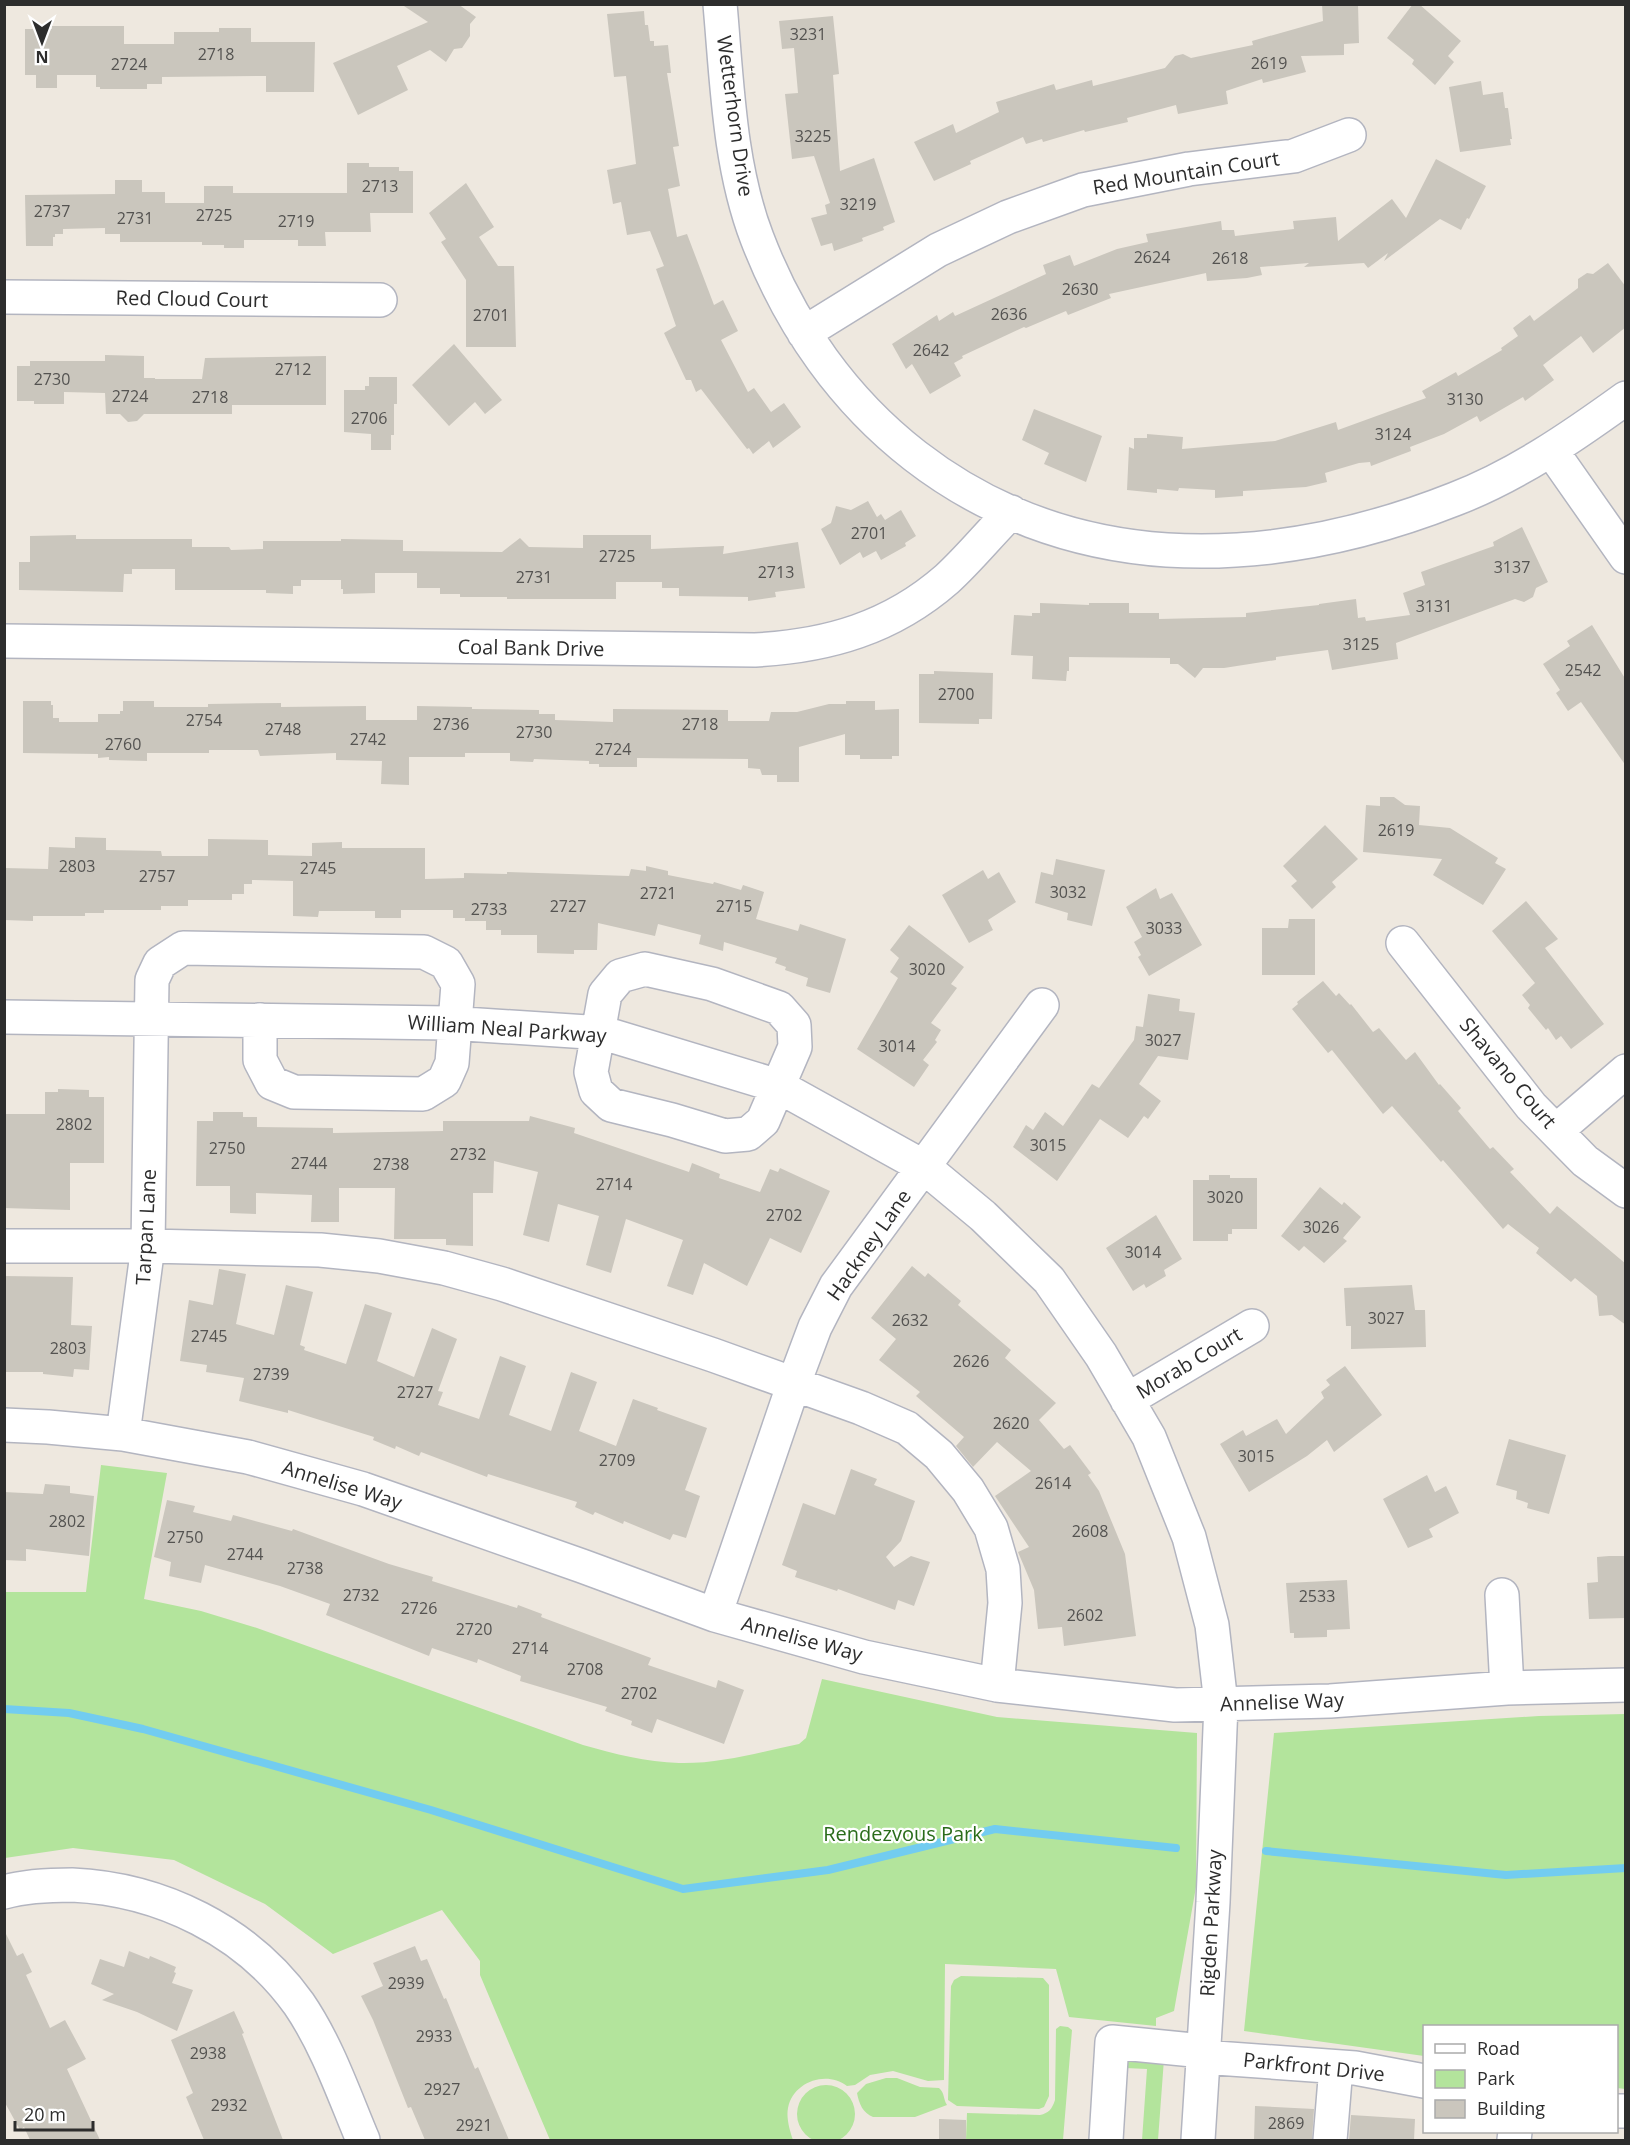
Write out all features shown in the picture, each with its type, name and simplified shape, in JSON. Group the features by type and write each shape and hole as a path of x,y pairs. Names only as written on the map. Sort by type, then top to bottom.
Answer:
{"street":[{"name":"Wetterhorn Drive","path":"720,4 732,125 742,186 756,236 778,286 804,333 846,391 883,430 915,457 963,489 1011,512 1061,530 1109,542 1167,550 1257,549 1298,543 1379,526 1457,498 1516,470 1551,450 1626,398"},
{"name":"Red Mountain Court","path":"804,333 938,250 1008,217 1083,190 1189,169 1294,156 1349,135"},
{"name":"Red Cloud Court","path":"4,297 380,300"},
{"path":"1551,450 1626,557"},
{"name":"Coal Bank Drive","path":"4,641 744,650 795,648 843,637 885,621 911,605 947,579 1011,512"},
{"name":"Shavano Court","path":"1403,943 1531,1106 1585,1161 1626,1191"},
{"name":"Tarpan Lane","path":"123,1434 148,1246 152,980 160,963 183,948 424,952 446,963 458,984 452,1063 444,1081 423,1094 294,1092 272,1083 260,1060 260,1020"},
{"path":"645,969 712,984 779,1008 794,1025 795,1047 778,1086 763,1121 748,1134 724,1136 611,1105 596,1091 591,1072 605,994 620,976 645,969"},
{"name":"Hackney Lane","path":"715,1615 794,1383 815,1327 836,1286 1042,1005"},
{"name":"William Neal Parkway","path":"4,1017 455,1023 598,1032 778,1086 924,1167 983,1216 1049,1280 1101,1354 1149,1437 1189,1538 1212,1626 1221,1704"},
{"path":"1556,1131 1626,1071"},
{"path":"4,1246 148,1246 320,1250 379,1256 444,1268 502,1284 794,1383 907,1428 939,1455 968,1490 990,1528 1003,1569 1005,1604 997,1685"},
{"name":"Morab Court","path":"1127,1400 1252,1326"},
{"name":"Annelise Way","path":"4,1425 123,1434 248,1457 363,1489 715,1615 864,1657 997,1685 1173,1705 1330,1701 1507,1689 1626,1685"},
{"path":"1502,1595 1507,1689"},
{"name":"Rigden Parkway","path":"1198,2140 1213,1902 1221,1704"},
{"path":"4,1892 56,1885 100,1887 144,1895 208,1922 245,1947 277,1978 299,2005 319,2039 363,2140"},
{"name":"Parkfront Drive","path":"1106,2140 1112,2042 1203,2054 1355,2068 1423,2081"},
{"path":"1330,2140 1336,2067"}],"green space":[{"name":"Rendezvous Park","path":"101,1465 167,1473 144,1599 201,1611 257,1628 583,1745 619,1754 655,1761 694,1763 740,1757 799,1744 806,1738 822,1679 997,1717 1197,1733 1196,1887 1174,2011 1156,2018 1156,2026 1069,2017 1056,1969 945,1964 944,2080 928,2081 893,2071 870,2075 855,2085 847,2086 830,2079 812,2081 796,2091 788,2108 788,2120 793,2140 550,2140 480,1975 480,1961 442,1910 333,1954 265,1904 174,1860 73,1848 5,1858 5,1592 86,1592"},
{"path":"1625,1714 1625,2089 1618,2088 1618,2025 1423,2025 1423,2056 1244,2031 1274,1733 1539,1716"},
{"path":"961,1976 1043,1978 1049,1985 1049,2096 1044,2107 1039,2109 957,2106 948,2100 951,1986 954,1980"},
{"path":"1060,2026 1072,2030 1063,2140 966,2140 967,2113 1040,2115 1050,2110 1055,2100 1056,2029"},
{"path":"1126,2055 1164,2059 1158,2140 1142,2140 1147,2069 1125,2068"},
{"path":"886,2078 897,2078 920,2087 939,2088 947,2105 915,2117 873,2117 862,2108 857,2093 866,2084"},
{"path":"826,2085 837,2087 850,2098 855,2114 853,2125 842,2138 826,2143 815,2141 802,2130 797,2114 799,2103 810,2090"}],"building":[{"path":"401,4 458,4 476,17 470,24 470,36 462,48 454,49 446,62 430,50 397,66 408,90 358,115 333,63 428,22"},
{"path":"1322,4 1358,4 1359,43 1344,44 1344,55 1301,56 1306,72 1263,83 1262,79 1226,91 1228,104 1178,114 1176,105 1127,118 1128,122 1085,132 1084,130 1043,142 1042,139 1026,144 1023,137 970,161 971,164 934,181 914,142 953,124 956,133 999,112 996,102 1054,84 1056,90 1092,80 1093,86 1165,68 1175,56 1183,54 1191,58 1253,45 1252,41 1323,21"},
{"path":"1413,4 1419,4 1461,41 1448,56 1454,62 1435,85 1412,64 1414,60 1387,38"},
{"path":"644,11 650,41 654,41 654,46 668,45 671,73 667,73 679,146 673,147 680,186 668,189 677,237 687,234 714,305 723,300 738,331 721,340 748,392 754,388 771,412 784,403 801,427 773,448 769,441 753,454 701,389 696,392 691,380 686,380 664,333 676,326 656,269 664,266 650,231 627,235 621,202 613,204 607,170 636,164 626,76 614,77 607,14"},
{"path":"833,16 839,74 833,75 840,171 874,158 895,222 883,227 884,230 862,238 863,241 834,251 832,243 821,246 811,218 827,214 825,205 830,203 814,156 792,159 785,94 798,93 794,48 782,49 779,21"},
{"path":"52,26 124,26 124,44 174,44 174,32 219,32 219,28 251,28 251,42 315,42 314,92 266,92 266,76 162,77 162,84 147,84 147,89 100,89 96,87 96,75 57,75 57,88 36,88 36,75 25,75 25,29 52,29"},
{"path":"1481,81 1483,95 1503,92 1505,108 1508,108 1511,145 1460,152 1449,87"},
{"path":"1436,159 1486,186 1469,219 1467,218 1461,230 1440,219 1384,261 1388,253 1368,268 1364,263 1304,267 1309,263 1260,267 1262,275 1247,278 1207,281 1206,273 1109,294 1111,298 1068,315 1066,311 1024,327 962,356 963,358 954,363 961,376 930,394 912,364 906,369 892,344 937,315 939,321 953,312 955,316 1046,274 1043,265 1070,255 1074,266 1117,249 1148,242 1146,234 1221,221 1222,230 1234,230 1235,236 1294,229 1293,221 1336,217 1338,241 1392,199 1406,218"},
{"path":"347,163 369,163 369,167 399,167 399,171 413,171 413,213 370,213 371,232 325,232 326,246 298,246 298,240 244,240 244,248 202,245 202,242 120,242 120,234 105,234 105,228 63,229 63,234 55,234 53,237 53,246 26,246 25,195 115,194 115,180 142,180 142,192 165,192 165,203 204,203 204,186 233,186 233,193 347,193"},
{"path":"466,183 494,227 479,237 498,266 514,266 516,347 466,347 466,280 441,242 446,239 429,213"},
{"path":"1608,263 1626,287 1626,327 1593,353 1581,336 1543,365 1554,380 1525,401 1523,397 1480,422 1477,416 1444,434 1410,447 1411,451 1371,466 1370,462 1359,463 1325,473 1327,482 1306,487 1243,491 1243,496 1215,498 1215,490 1157,489 1157,493 1127,490 1129,447 1134,449 1134,438 1147,438 1147,434 1183,437 1182,449 1275,441 1336,422 1338,430 1426,398 1422,391 1456,372 1458,376 1502,350 1501,348 1518,336 1513,328 1530,315 1534,321 1578,288 1578,279 1587,273 1593,274"},
{"path":"454,344 502,400 485,414 475,402 449,426 412,385"},
{"path":"105,355 144,356 144,378 155,379 202,379 205,358 326,356 326,405 232,405 232,414 144,414 137,421 128,422 120,414 106,414 105,393 64,392 64,404 34,404 34,401 17,401 17,366 30,366 30,361 105,361"},
{"path":"369,377 397,377 397,404 394,404 394,435 391,435 391,450 371,450 371,434 344,432 344,390 365,390 365,386 369,386"},
{"path":"1034,409 1102,436 1086,482 1044,464 1049,453 1022,440"},
{"path":"868,501 877,517 881,514 885,520 901,510 916,536 905,543 906,546 881,560 876,551 863,558 860,552 840,565 821,529 831,523 836,506 851,510"},
{"path":"1522,527 1548,582 1536,588 1533,597 1524,602 1515,599 1396,643 1398,659 1332,670 1328,650 1276,657 1276,660 1224,668 1203,668 1195,678 1178,664 1170,664 1170,658 1069,657 1066,681 1032,679 1033,656 1011,655 1014,615 1032,616 1032,613 1040,613 1040,603 1089,605 1089,603 1129,603 1129,613 1159,613 1159,619 1246,617 1246,613 1356,599 1358,618 1365,617 1366,621 1410,615 1403,593 1425,585 1421,572 1494,546 1493,542"},
{"path":"76,535 76,539 192,539 192,547 229,547 231,550 263,549 263,541 341,541 341,539 403,540 403,551 502,552 520,538 529,547 583,548 583,535 651,535 651,549 724,546 723,554 798,542 805,588 775,592 776,597 748,601 748,597 679,596 679,588 662,588 662,582 616,582 616,599 507,599 507,597 460,597 460,594 440,594 440,588 417,588 417,573 375,573 375,593 343,594 341,580 301,580 301,586 293,586 293,594 266,593 266,590 175,590 175,569 132,569 132,574 124,574 123,592 19,590 19,562 30,562 30,536"},
{"path":"1592,625 1626,680 1626,766 1581,702 1568,711 1556,693 1560,690 1543,664 1570,646 1567,641"},
{"path":"934,671 993,673 992,719 979,719 979,724 919,723 919,674 934,674"},
{"path":"23,701 51,701 53,718 59,718 59,722 98,722 98,714 120,714 120,711 123,711 123,701 154,701 154,707 281,703 281,707 366,706 366,720 417,720 417,706 539,710 539,714 555,714 555,720 613,722 613,709 728,710 728,721 769,721 771,712 797,712 829,704 846,704 846,701 875,701 875,710 899,709 899,756 892,756 892,759 860,759 860,755 845,755 845,734 799,747 799,782 777,782 777,775 762,775 760,769 748,768 748,759 637,758 637,767 599,767 599,764 589,764 589,761 534,759 533,762 510,761 510,753 465,753 465,757 409,757 409,785 381,784 382,761 336,760 336,753 260,756 258,750 209,750 209,753 147,753 147,761 109,760 109,757 98,758 98,754 23,753"},
{"path":"1380,797 1394,797 1405,805 1420,806 1419,825 1450,828 1498,858 1495,863 1506,869 1483,905 1433,875 1442,859 1363,852 1366,805 1380,806"},
{"path":"1325,825 1358,859 1332,882 1336,887 1312,909 1291,886 1297,881 1283,866"},
{"path":"75,837 106,838 106,850 161,851 162,856 208,856 208,839 268,840 268,855 312,856 312,843 342,842 342,848 425,848 425,879 464,878 464,873 507,874 507,872 629,876 631,869 646,871 646,866 668,871 668,875 713,884 714,882 741,890 743,885 764,892 756,919 798,931 800,924 846,939 830,993 806,986 808,978 785,970 786,967 775,963 777,958 724,942 723,951 699,944 701,935 658,924 655,936 598,923 597,950 574,950 574,954 537,953 537,935 501,935 501,930 486,930 486,921 465,921 465,918 453,918 453,910 401,910 401,918 375,918 375,911 319,911 318,917 293,916 293,881 252,880 252,884 244,884 244,894 232,894 232,900 188,900 188,906 161,906 161,910 104,910 104,913 85,913 85,916 33,916 33,921 4,920 4,868 48,869 49,847 75,848"},
{"path":"1056,859 1105,870 1092,926 1067,920 1068,913 1035,903 1041,872 1053,875"},
{"path":"983,870 988,879 999,872 1016,902 988,920 993,930 969,943 942,895"},
{"path":"1156,888 1160,899 1172,893 1202,945 1149,976 1138,957 1141,955 1134,942 1142,937 1126,907"},
{"path":"1526,901 1558,939 1545,948 1604,1024 1571,1049 1561,1036 1556,1040 1548,1028 1546,1030 1528,1008 1530,1005 1522,995 1535,983 1492,931"},
{"path":"1289,919 1315,919 1315,975 1262,975 1262,928 1288,928"},
{"path":"909,925 964,967 951,984 957,988 931,1023 941,1030 935,1040 937,1042 923,1060 929,1065 914,1087 857,1049 898,978 890,972 899,958 890,950"},
{"path":"1323,981 1336,996 1339,993 1351,1004 1373,1032 1379,1028 1406,1060 1415,1052 1439,1085 1461,1108 1458,1111 1490,1149 1493,1147 1514,1169 1510,1172 1550,1214 1557,1206 1626,1264 1626,1325 1612,1315 1599,1316 1597,1296 1575,1278 1571,1282 1536,1253 1539,1248 1508,1224 1503,1229 1392,1106 1383,1114 1332,1050 1328,1053 1292,1009 1298,1004 1297,1002"},
{"path":"1148,994 1180,999 1179,1011 1195,1013 1188,1060 1158,1056 1139,1084 1161,1101 1148,1119 1144,1116 1128,1138 1100,1119 1057,1181 1013,1147 1026,1125 1033,1130 1045,1112 1063,1126 1092,1084 1099,1088 1134,1040 1136,1026 1143,1027"},
{"path":"58,1089 89,1090 89,1097 104,1097 104,1163 70,1163 70,1210 4,1208 4,1114 45,1114 45,1092 58,1092"},
{"path":"213,1112 243,1112 243,1117 257,1117 257,1127 333,1128 333,1133 443,1131 443,1121 529,1121 530,1116 575,1128 574,1133 689,1172 692,1163 720,1174 719,1178 760,1192 770,1169 778,1172 780,1168 830,1191 801,1253 770,1238 747,1286 704,1263 693,1295 667,1286 683,1240 626,1219 611,1273 586,1265 599,1216 558,1204 549,1242 523,1235 538,1172 494,1161 493,1193 473,1193 473,1246 446,1245 446,1239 394,1239 395,1188 339,1188 339,1222 311,1222 312,1195 256,1193 256,1214 230,1213 230,1186 196,1186 197,1121 213,1121"},
{"path":"1209,1175 1257,1178 1257,1229 1232,1229 1232,1234 1228,1234 1228,1241 1193,1241 1193,1180 1209,1180"},
{"path":"1320,1187 1342,1205 1344,1202 1361,1217 1343,1238 1347,1241 1324,1263 1304,1246 1299,1251 1281,1236"},
{"path":"1156,1215 1182,1259 1164,1270 1166,1276 1146,1288 1144,1284 1133,1291 1106,1248"},
{"path":"912,1266 925,1277 928,1273 961,1301 958,1305 1011,1350 1005,1358 1056,1403 1039,1420 1064,1449 1070,1445 1091,1473 1088,1475 1099,1491 1125,1554 1136,1636 1064,1646 1062,1627 1038,1629 1034,1590 1018,1552 1029,1547 995,1496 1031,1471 997,1442 973,1467 956,1446 964,1437 916,1396 920,1392 879,1360 896,1339 871,1318"},
{"path":"219,1269 246,1274 236,1324 274,1335 286,1285 313,1292 300,1345 305,1347 304,1350 346,1364 365,1304 392,1313 377,1361 414,1377 432,1328 457,1339 438,1391 443,1392 438,1405 479,1419 500,1356 526,1366 509,1415 551,1431 571,1372 597,1382 579,1431 616,1446 633,1399 707,1428 685,1490 700,1496 686,1538 673,1534 670,1540 624,1521 623,1524 595,1512 593,1515 575,1507 577,1502 488,1474 487,1477 421,1452 419,1456 396,1446 395,1449 373,1440 374,1437 288,1410 288,1413 239,1401 244,1378 206,1372 207,1365 180,1361 189,1300 213,1305"},
{"path":"4,1276 73,1277 71,1325 92,1326 89,1370 74,1369 73,1377 43,1374 43,1372 4,1372"},
{"path":"1412,1285 1415,1310 1425,1310 1426,1347 1351,1349 1351,1326 1346,1326 1344,1288"},
{"path":"1345,1366 1382,1415 1334,1452 1327,1440 1307,1456 1249,1492 1220,1444 1243,1430 1246,1436 1277,1419 1286,1434 1324,1398 1321,1392 1330,1385 1326,1380"},
{"path":"1509,1439 1566,1455 1549,1514 1527,1508 1528,1503 1516,1499 1517,1491 1496,1485"},
{"path":"851,1469 877,1479 874,1485 915,1501 901,1541 886,1557 894,1567 911,1556 930,1562 914,1606 898,1600 895,1610 838,1589 837,1591 795,1577 797,1571 782,1565 803,1503 835,1515"},
{"path":"1427,1475 1435,1492 1446,1486 1459,1513 1429,1529 1433,1537 1408,1548 1383,1499"},
{"path":"45,1484 70,1486 70,1493 94,1496 89,1556 26,1549 26,1561 4,1560 4,1492 43,1494"},
{"path":"167,1500 195,1506 193,1512 231,1521 233,1515 292,1531 293,1529 389,1564 433,1577 432,1581 542,1614 541,1617 651,1658 648,1665 716,1688 718,1680 744,1690 724,1744 657,1719 652,1733 631,1725 632,1721 605,1711 607,1707 520,1681 521,1676 478,1659 477,1663 432,1648 429,1656 326,1615 330,1604 280,1586 205,1565 201,1583 169,1576 171,1562 154,1557"},
{"path":"1626,1556 1626,1618 1589,1619 1587,1583 1598,1582 1597,1557"},
{"path":"1347,1580 1350,1629 1327,1630 1327,1637 1294,1638 1294,1633 1290,1633 1286,1583"},
{"path":"4,1930 17,1956 23,1953 32,1972 26,1975 50,2028 65,2020 86,2059 67,2069 100,2140 30,2140 24,2127 20,2130 4,2101"},
{"path":"415,1946 421,1961 427,1959 444,1999 446,1998 475,2069 478,2067 509,2140 425,2140 411,2107 408,2108 361,1996 383,1986 373,1963"},
{"path":"129,1951 149,1959 150,1956 176,1967 172,1983 193,1990 177,2031 137,2012 102,2000 114,1994 91,1984 100,1959 124,1967"},
{"path":"234,2011 283,2140 204,2140 186,2097 193,2093 171,2040"},
{"path":"1255,2106 1314,2109 1312,2140 1254,2140"},
{"path":"1351,2115 1415,2119 1414,2140 1349,2140"},
{"path":"939,2119 966,2120 966,2140 939,2140"}],"waterway":[{"path":"4,1709 69,1713 143,1729 431,1810 683,1889 828,1870 995,1829 1176,1848"},
{"path":"1266,1851 1506,1875 1626,1868"}]}
